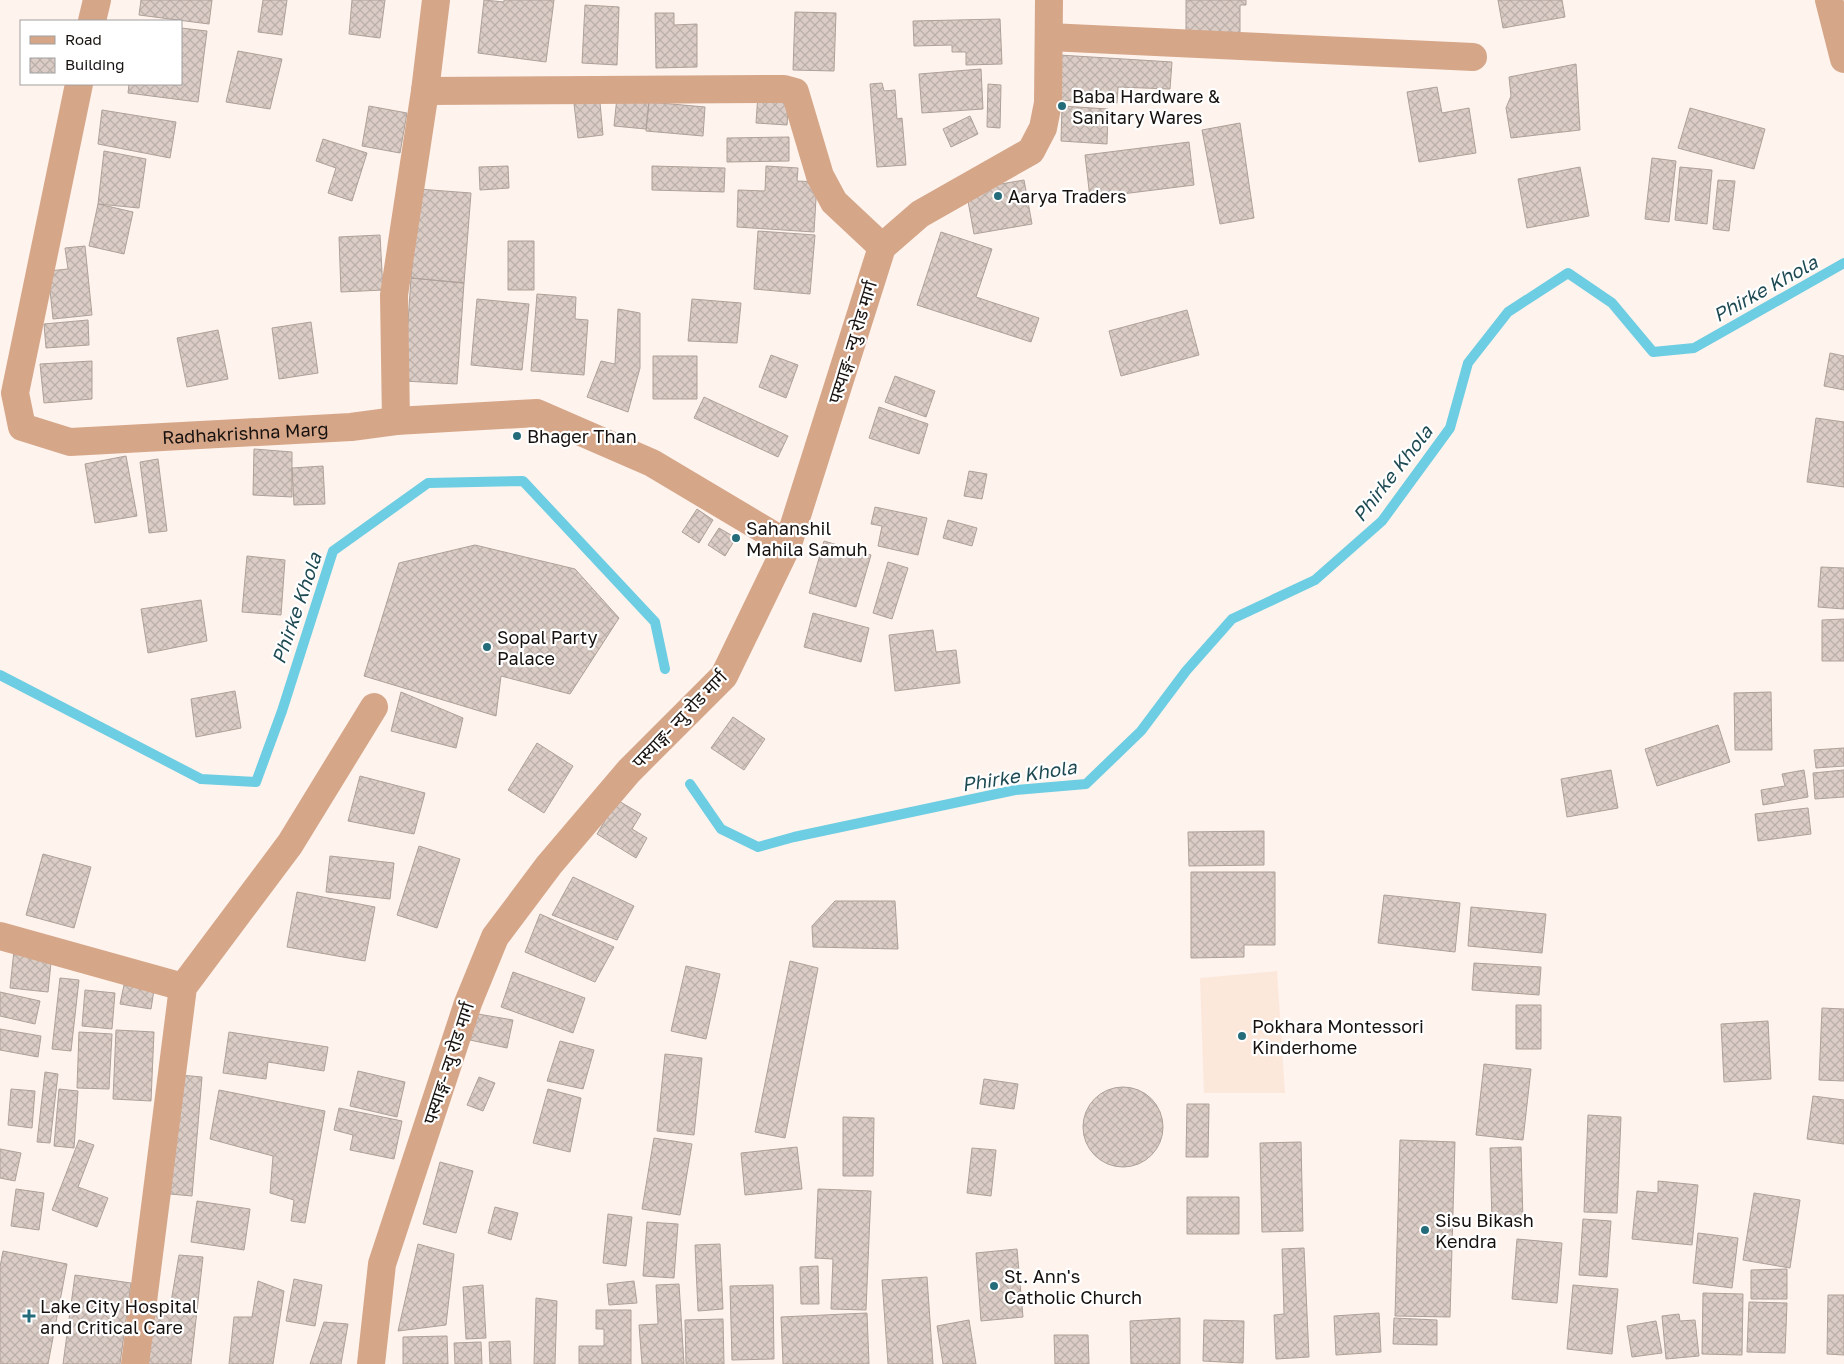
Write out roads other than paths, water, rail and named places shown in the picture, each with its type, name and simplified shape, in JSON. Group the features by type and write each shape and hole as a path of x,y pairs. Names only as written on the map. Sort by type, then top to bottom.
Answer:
{"street":[{"path":"92,20 97,0"},
{"path":"396,421 394,295 425,91 436,0"},
{"path":"425,91 784,89 795,92 820,176 826,188 834,202 882,247 920,214 1031,151 1043,128 1048,103 1049,0"},
{"path":"1829,0 1844,59"},
{"path":"1049,37 1473,57"},
{"name":"Radhakrishna Marg","path":"79,85 15,393 22,427 70,442 351,427 396,421 537,412 652,463 788,544"},
{"name":"पस्याङ्ग- न्यु रोड मार्ग","path":"371,1364 382,1264 468,1003 495,937 549,865 629,771 724,676 788,544 882,247"},
{"path":"135,1364 183,987 290,844 374,707"},
{"path":"0,936 183,987"}],"waterway":[{"name":"Phirke Khola","path":"690,784 721,829 758,847 794,837 1015,790 1086,784 1141,731 1186,671 1232,619 1315,580 1382,521 1450,428 1468,363 1508,312 1568,273 1612,303 1653,352 1694,348 1844,263"},
{"name":"Phirke Khola","path":"0,675 201,779 256,782 282,711 333,551 428,483 523,481 655,622 665,669"}],"place":[{"name":"Baba Hardware & Sanitary Wares","path":"1062,106"},
{"name":"Aarya Traders","path":"998,196"},
{"name":"Bhager Than","path":"517,436"},
{"name":"Sahanshil Mahila Samuh","path":"736,538"},
{"name":"Sopal Party Palace","path":"487,647"},
{"name":"Pokhara Montessori Kinderhome","path":"1242,1036"},
{"name":"Sisu Bikash Kendra","path":"1425,1230"},
{"name":"St. Ann's Catholic Church","path":"994,1286"},
{"name":"Lake City Hospital and Critical Care","path":"29,1316"}]}
